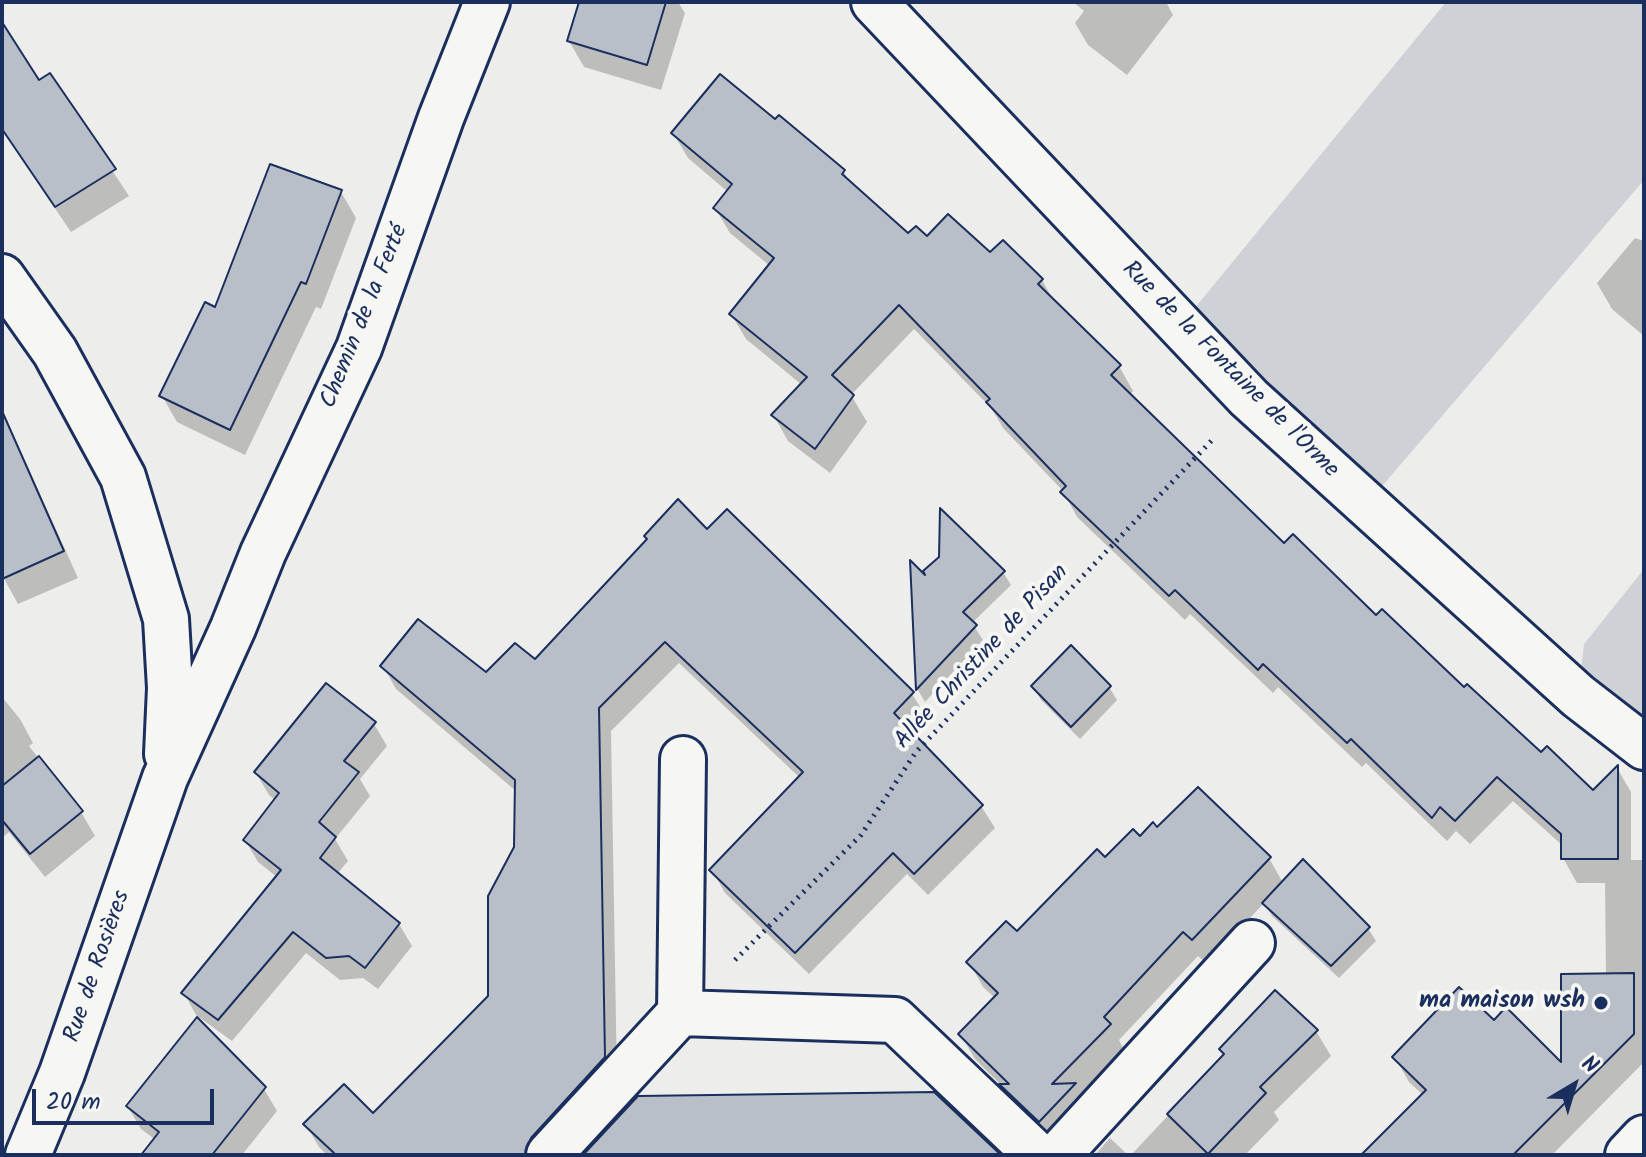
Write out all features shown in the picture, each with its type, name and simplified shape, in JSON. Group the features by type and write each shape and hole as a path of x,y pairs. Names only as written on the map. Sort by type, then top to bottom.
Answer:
{"street":[{"name":"Chemin de la Ferté","path":"233,628 263,553 359,348 441,118 487,2"},
{"name":"Rue de la Fontaine de l'Orme","path":"874,2 1249,398 1578,696 1644,747"},
{"name":"Rue de Rosières","path":"2,277 55,352 123,477 166,619 170,688 165,778"},
{"path":"166,619 233,628"},
{"name":"Rue de Rosières","path":"28,1155 62,1073 165,778 233,628"},
{"path":"549,1155 680,1013 683,759"},
{"path":"1058,1155 1252,943"},
{"path":"680,1013 895,1020 1037,1155"},
{"path":"1628,1155 1644,1138"}],"path":[{"name":"Allée Christine de Pisan","path":"680,1013 861,835 916,752 1174,482 1249,398"}],"shaded area":[{"path":"1446,2 1644,2 1644,180 1366,505 1180,326"},
{"path":"1644,569 1644,747 1578,696 1584,644"}],"building":[{"path":"579,2 666,2 647,65 567,41"},
{"path":"2,22 39,80 50,73 116,169 55,207 2,129"},
{"path":"720,74 775,119 779,115 845,170 842,174 908,233 916,226 927,236 948,214 990,252 1003,240 1043,279 1038,284 1121,365 1111,375 1284,543 1293,534 1376,615 1382,609 1464,687 1467,684 1541,752 1547,746 1593,790 1618,765 1618,859 1561,859 1561,834 1497,777 1455,821 1440,807 1432,818 1351,739 1347,743 1263,664 1258,670 1175,590 1169,596 1060,492 1066,486 986,402 990,399 899,305 832,375 854,395 815,449 771,415 807,377 729,314 774,258 713,208 732,184 671,133"},
{"path":"270,164 342,190 306,284 301,282 230,430 159,396 205,302 215,307"},
{"path":"2,411 64,551 2,579"},
{"path":"678,499 707,529 727,509 914,692 894,713 983,805 914,874 893,853 795,953 709,870 803,772 665,642 599,708 605,1057 531,1138 525,1155 332,1155 334,1153 303,1124 344,1084 373,1113 488,996 488,896 514,847 515,780 380,666 418,619 486,672 515,643 535,659 647,539 644,536"},
{"path":"940,508 1005,571 963,612 977,625 916,690 910,560 925,575 923,571 939,557"},
{"path":"1071,645 1111,686 1071,727 1031,686"},
{"path":"326,683 376,722 344,761 359,772 319,822 336,837 320,858 400,923 365,968 349,956 326,958 293,932 218,1020 181,993 281,870 243,840 279,793 254,772"},
{"path":"39,756 83,811 30,854 2,820 2,786"},
{"path":"1198,787 1271,857 1192,940 1183,932 1104,1017 1111,1024 1052,1084 1076,1083 1039,1122 999,1084 1009,1084 958,1034 998,993 966,962 1006,921 1017,931 1097,849 1105,857 1133,829 1140,836 1153,822 1157,827"},
{"path":"1303,859 1370,927 1331,966 1262,903"},
{"path":"1634,973 1634,1034 1513,1155 1361,1155 1426,1090 1392,1057 1459,987 1494,1020 1506,1007 1561,1062 1561,974"},
{"path":"1275,990 1318,1030 1260,1087 1266,1093 1208,1154 1167,1114 1224,1054 1219,1049"},
{"path":"197,1017 266,1087 212,1155 141,1155 159,1132 126,1106"},
{"path":"934,1092 1001,1155 583,1155 638,1096"}],"place":[{"name":"ma maison wsh","path":"1601,1003"}]}
